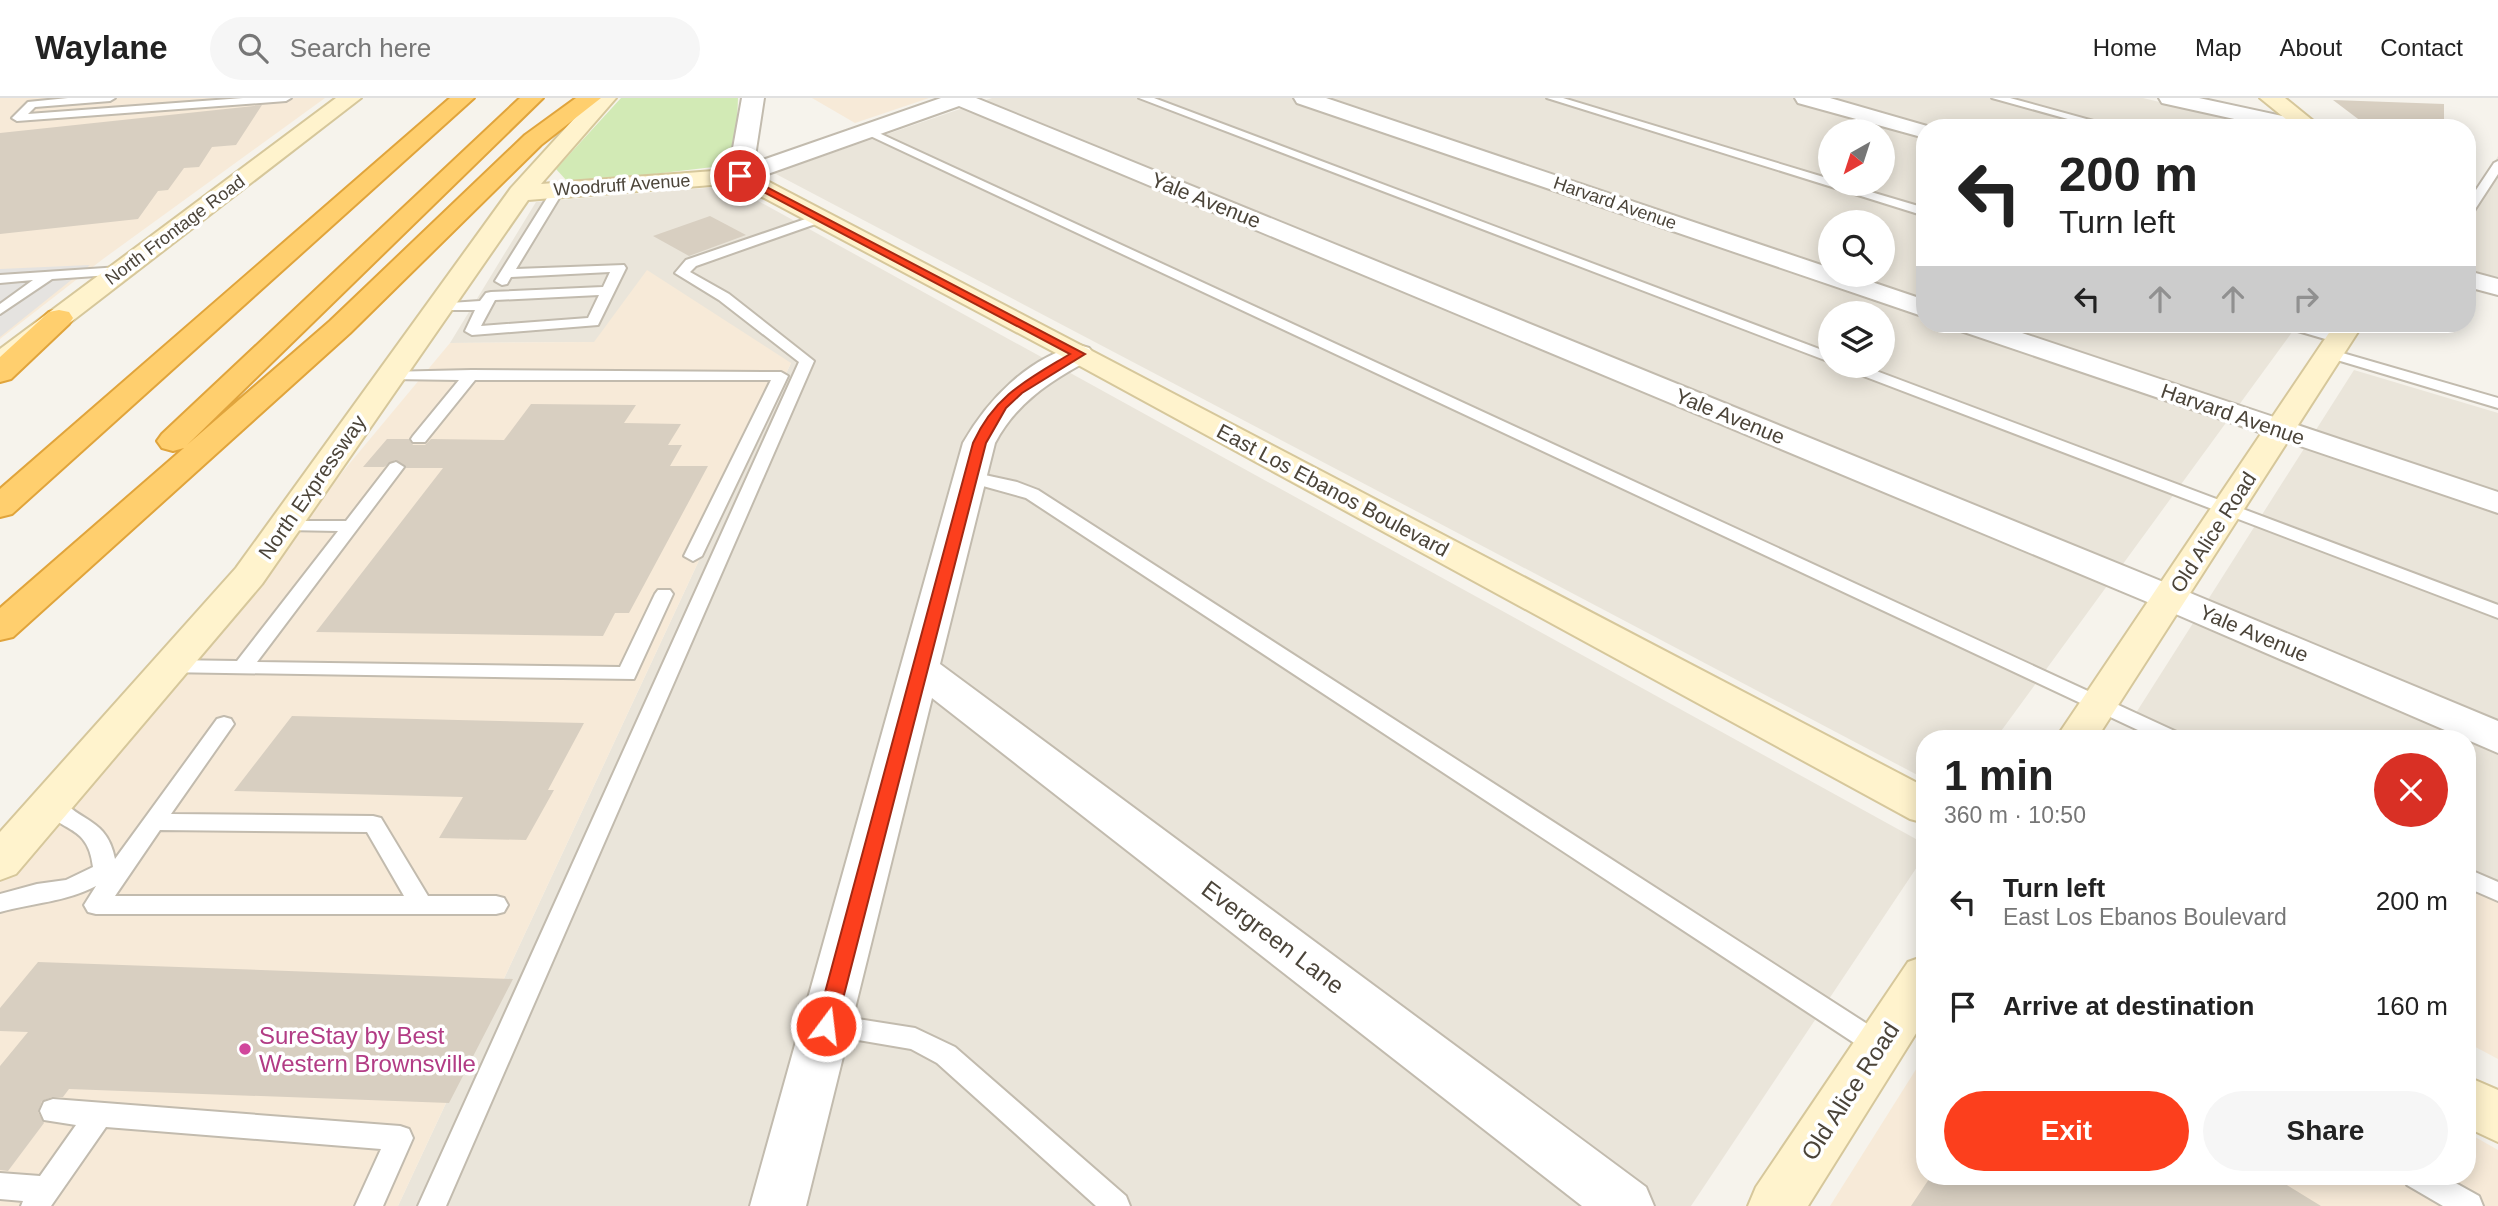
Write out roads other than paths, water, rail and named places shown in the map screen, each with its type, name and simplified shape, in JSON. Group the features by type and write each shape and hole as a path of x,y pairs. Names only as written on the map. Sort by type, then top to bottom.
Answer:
{"highway":[{"path":"0,507 463,98"},
{"path":"0,607 532,98"},
{"path":"0,628 340,327 533,140 590,98"},
{"path":"0,373 59,318"}],"street":[{"name":"North Frontage Road","path":"0,363 350,98"},
{"name":"North Expressway","path":"0,862 249,576 520,193 606,98"},
{"path":"740,176 753,98"},
{"name":"Woodruff Avenue","path":"520,193 740,176 961,98"},
{"name":"Yale Avenue","path":"961,98 2170,598 2498,738"},
{"name":"Harvard Avenue","path":"1305,98 1916,306"},
{"path":"1806,98 1916,129"},
{"path":"2170,98 2267,119"},
{"path":"2271,98 2298,119"},
{"name":"East Los Ebanos Boulevard","path":"740,176 1079,354 1916,802"},
{"path":"2476,281 2498,287"},
{"name":"Harvard Avenue","path":"1994,333 2498,503"},
{"name":"Old Alice Road","path":"2081,730 2340,339"},
{"path":"778,1206 979,443 988,423 1001,406 1034,379 1079,354"},
{"name":"Evergreen Lane","path":"919,669 1626,1206"},
{"name":"Old Alice Road","path":"1776,1206 1916,991"},
{"path":"2476,1106 2498,1118"}],"lane":[{"path":"110,98 32,104 17,118 286,98"},
{"path":"1144,98 1818,353"},
{"path":"1552,98 1818,180"},
{"path":"1997,98 2079,119"},
{"path":"868,131 2155,730"},
{"path":"2476,199 2498,165"},
{"path":"507,273 620,268 593,322 472,331 488,300 558,190"},
{"path":"1871,196 1916,209"},
{"path":"432,1206 807,361 724,297 682,273 691,263 820,218"},
{"path":"0,279 120,271"},
{"path":"0,310 49,275"},
{"path":"440,307 488,300 608,291"},
{"path":"2320,333 2498,403"},
{"path":"419,439 472,374"},
{"path":"391,375 781,376 693,556"},
{"path":"1882,378 2498,612"},
{"path":"242,668 396,467"},
{"path":"971,477 1032,494 1880,1045"},
{"path":"285,525 353,526"},
{"path":"170,667 627,674 664,594"},
{"path":"224,724 154,822 112,870 96,905 496,905"},
{"path":"51,803 55,809 84,825 97,837 103,845 112,870"},
{"path":"154,822 373,824 421,905"},
{"path":"0,903 37,893 70,889 112,870"},
{"path":"2476,882 2498,892"},
{"path":"826,1026 915,1039 946,1055 1116,1206"},
{"path":"53,1111 400,1138 369,1206"},
{"path":"0,1185 41,1198 99,1115"},
{"path":"2433,1185 2469,1206"}],"place":[{"name":"SureStay by Best Western Brownsville","path":"245,1049"}]}
